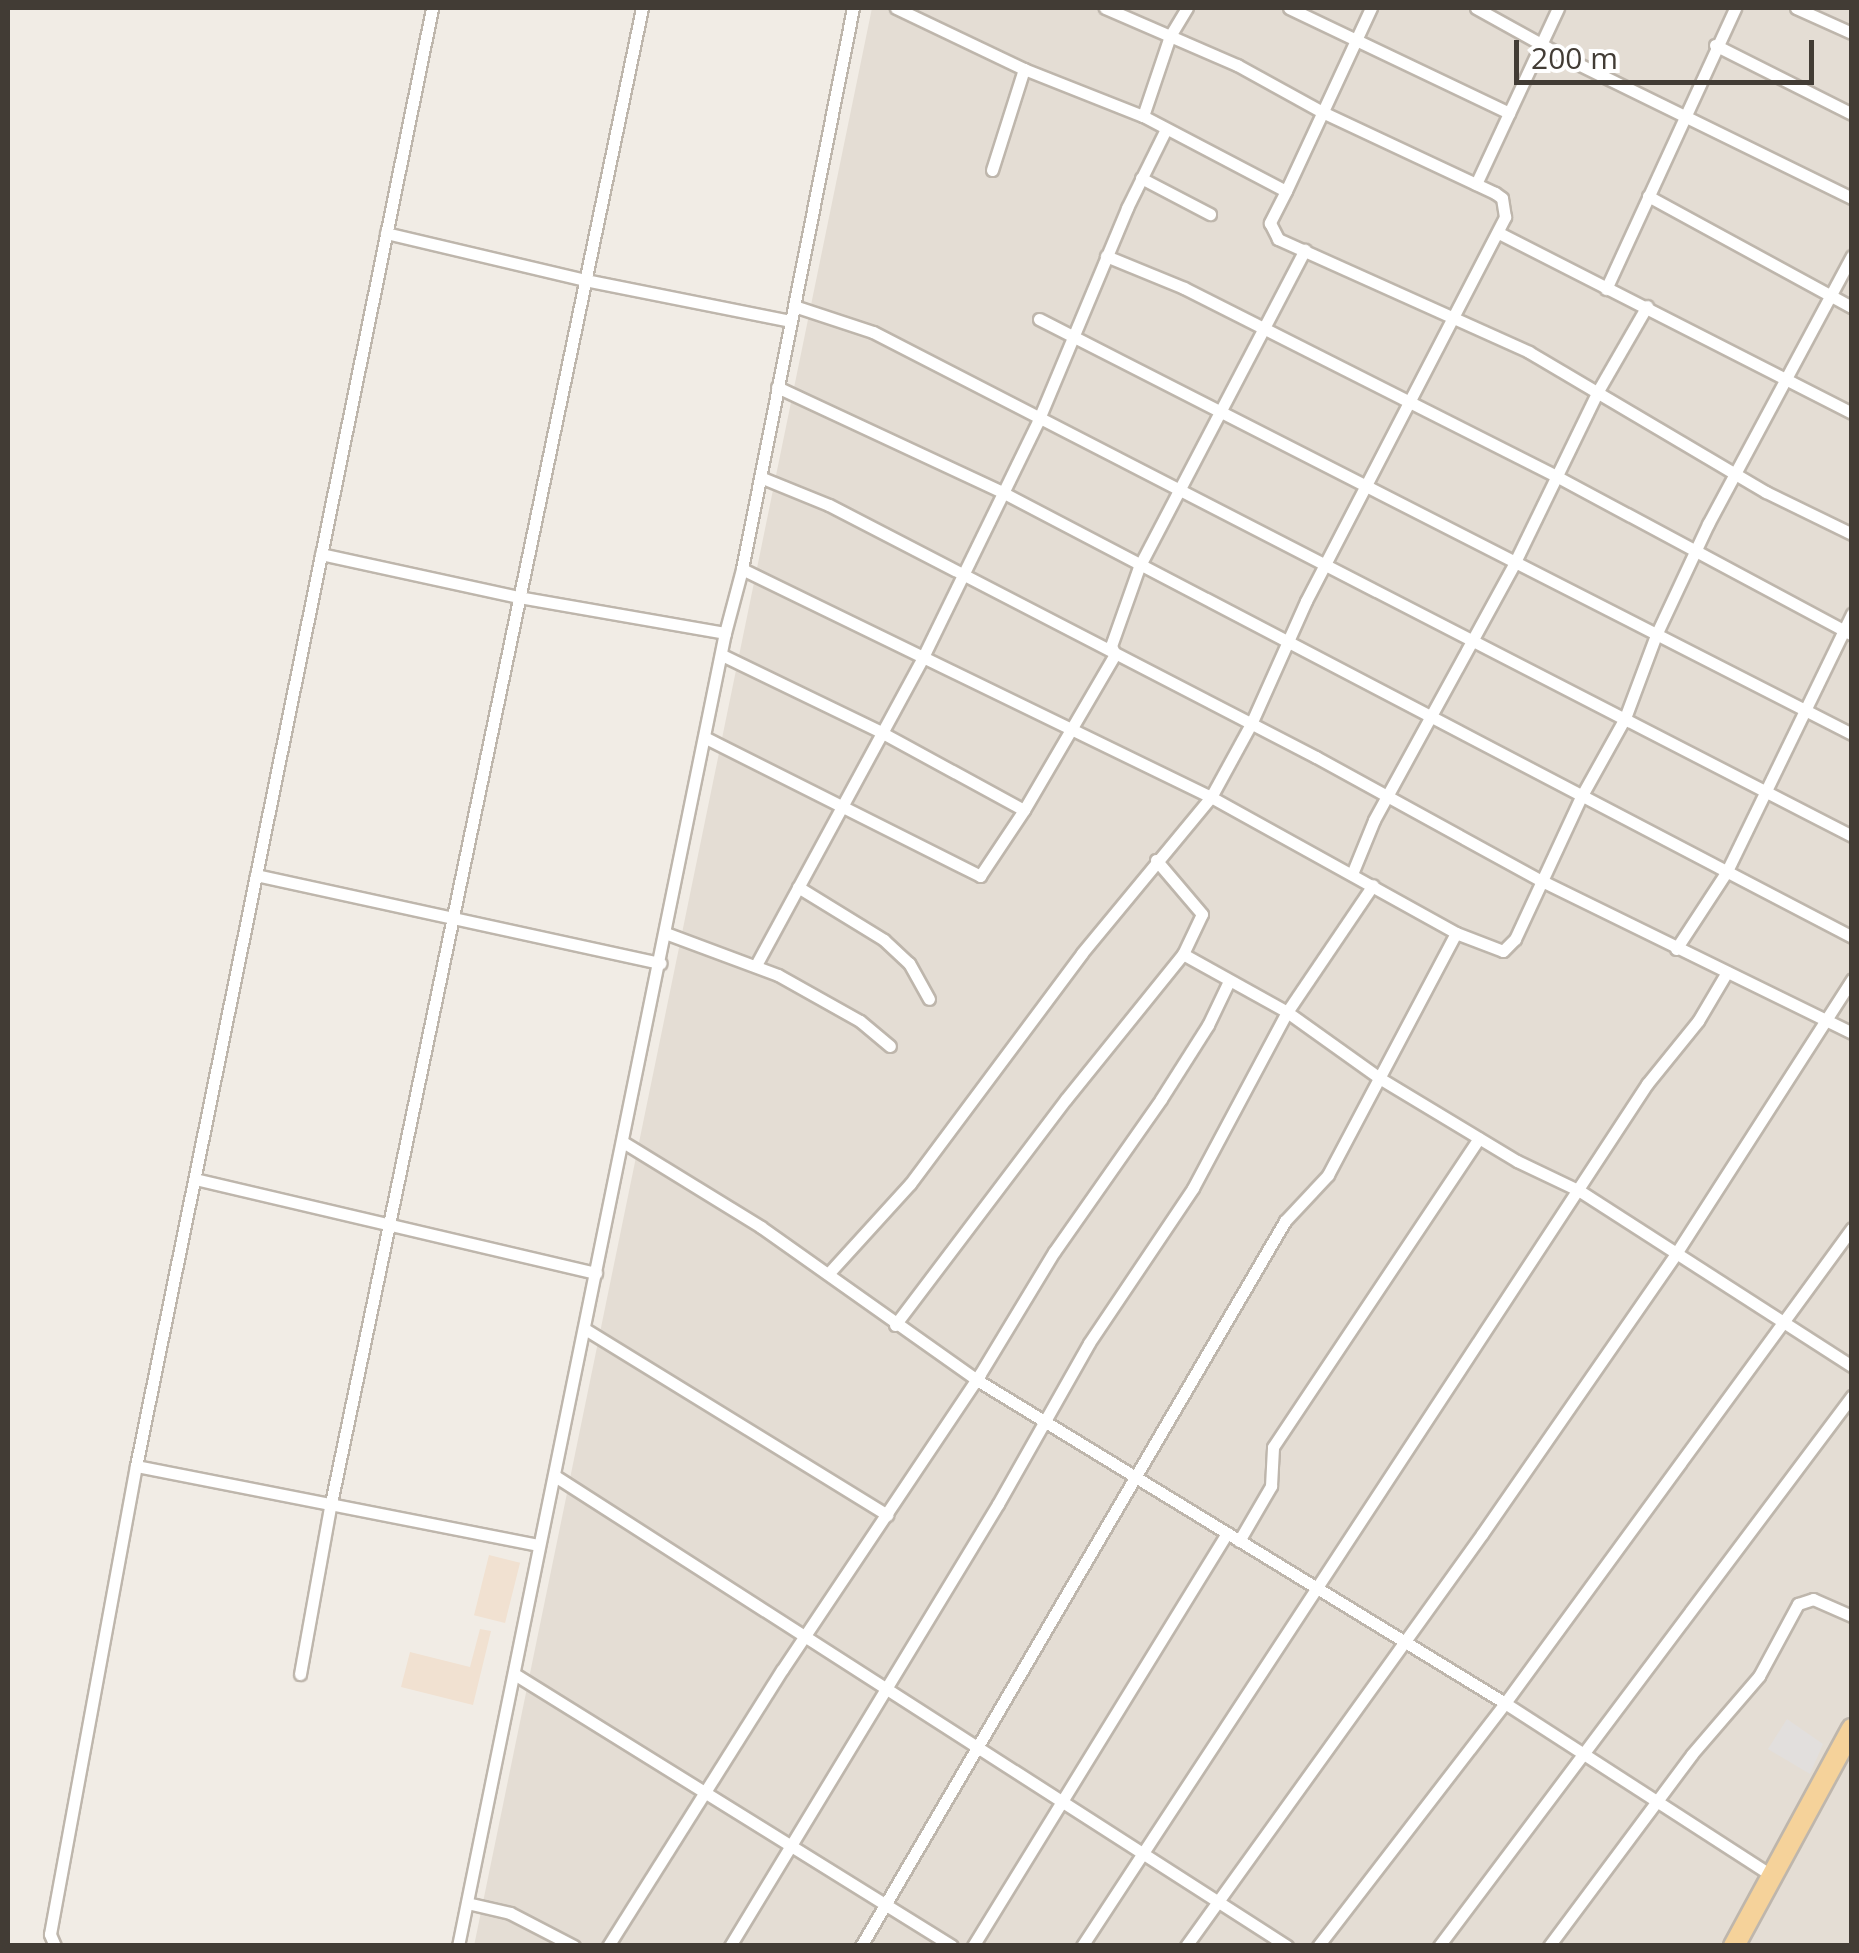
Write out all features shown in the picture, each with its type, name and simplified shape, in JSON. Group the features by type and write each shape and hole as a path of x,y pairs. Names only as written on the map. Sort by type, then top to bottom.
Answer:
{"main road":[{"path":"1734,1946 1852,1729"}],"street":[{"path":"55,1946 50,1934 136,1466 432,8"},
{"path":"300,1674 330,1508 642,8"},
{"path":"458,1946 516,1676 537,1545 555,1476 668,934 725,633 742,569 848,8"},
{"path":"896,8 1024,70 1143,116 1286,191"},
{"path":"828,1274 910,1184 990,1072 1210,797 1251,724 1326,564 1506,217 1502,198 1476,184 1324,112 1238,66 1106,8"},
{"path":"1143,116 1170,36 1187,8"},
{"path":"1289,8 1509,113"},
{"path":"1371,8 1272,218 1270,231 1278,240 1454,317 1598,391 1736,470 1766,492 1852,534"},
{"path":"1476,8 1852,198"},
{"path":"1476,184 1558,8"},
{"path":"1606,289 1714,45 1735,8"},
{"path":"1796,8 1852,33"},
{"path":"1714,45 1852,114"},
{"path":"992,170 1024,70"},
{"path":"756,965 838,806 924,655 1038,421 1071,335 1166,130"},
{"path":"1141,178 1210,214"},
{"path":"1648,196 1852,307"},
{"path":"1499,233 1852,413"},
{"path":"386,234 585,280 790,321"},
{"path":"1114,654 1111,646 1139,567 1304,250"},
{"path":"1106,256 1184,288 1556,476 1848,632"},
{"path":"742,569 1210,797 1456,933 1508,949 1624,718 1696,548 1852,256"},
{"path":"794,306 873,332 1038,421 1180,489 1852,836"},
{"path":"1352,874 1389,796 1515,562 1598,391 1647,306"},
{"path":"1040,319 1221,415 1852,734"},
{"path":"777,387 1002,492 1430,720 1852,937"},
{"path":"760,477 829,505 1389,796 1542,881 1852,1033"},
{"path":"321,554 519,598 725,633"},
{"path":"1676,949 1727,871 1802,709 1848,632 1852,614"},
{"path":"706,738 980,876 1024,810 1114,654"},
{"path":"722,655 880,731 1024,810"},
{"path":"895,1325 1066,1100 1184,954 1202,914 1156,860"},
{"path":"256,875 662,963"},
{"path":"730,1946 1046,1422 1089,1342 1193,1188 1287,1012 1373,885"},
{"path":"798,887 884,940 909,962 929,999"},
{"path":"861,1946 1285,1221 1328,1175 1456,933"},
{"path":"668,934 756,965 860,1021 890,1046"},
{"path":"1184,954 1287,1012 1381,1079 1479,1138 1580,1192 1852,1366"},
{"path":"1082,1946 1580,1192 1647,1084 1698,1021 1727,972"},
{"path":"1186,1946 1677,1252 1852,978"},
{"path":"608,1946 803,1638 976,1380 1054,1252 1162,1099 1208,1026 1229,981"},
{"path":"1239,1542 1271,1486 1273,1446 1479,1138"},
{"path":"624,1142 828,1274 976,1380 1136,1481 1403,1640 1771,1875"},
{"path":"194,1179 596,1272"},
{"path":"1318,1946 1505,1704 1852,1228"},
{"path":"586,1329 887,1515"},
{"path":"1439,1946 1852,1396"},
{"path":"136,1466 330,1508 537,1545"},
{"path":"555,1476 1287,1946"},
{"path":"973,1946 1227,1533"},
{"path":"1549,1946 1657,1800 1759,1676 1801,1601 1812,1599 1852,1616"},
{"path":"516,1676 952,1946"},
{"path":"467,1903 510,1914 574,1946"}],"shaded area":[{"path":"872,8 1851,8 1851,1945 474,1946"},
{"path":"489,1555 520,1563 505,1623 474,1615"},
{"path":"480,1629 491,1631 473,1705 401,1687 410,1652 470,1667"},
{"path":"1787,1719 1823,1744 1810,1774 1768,1749"}]}
